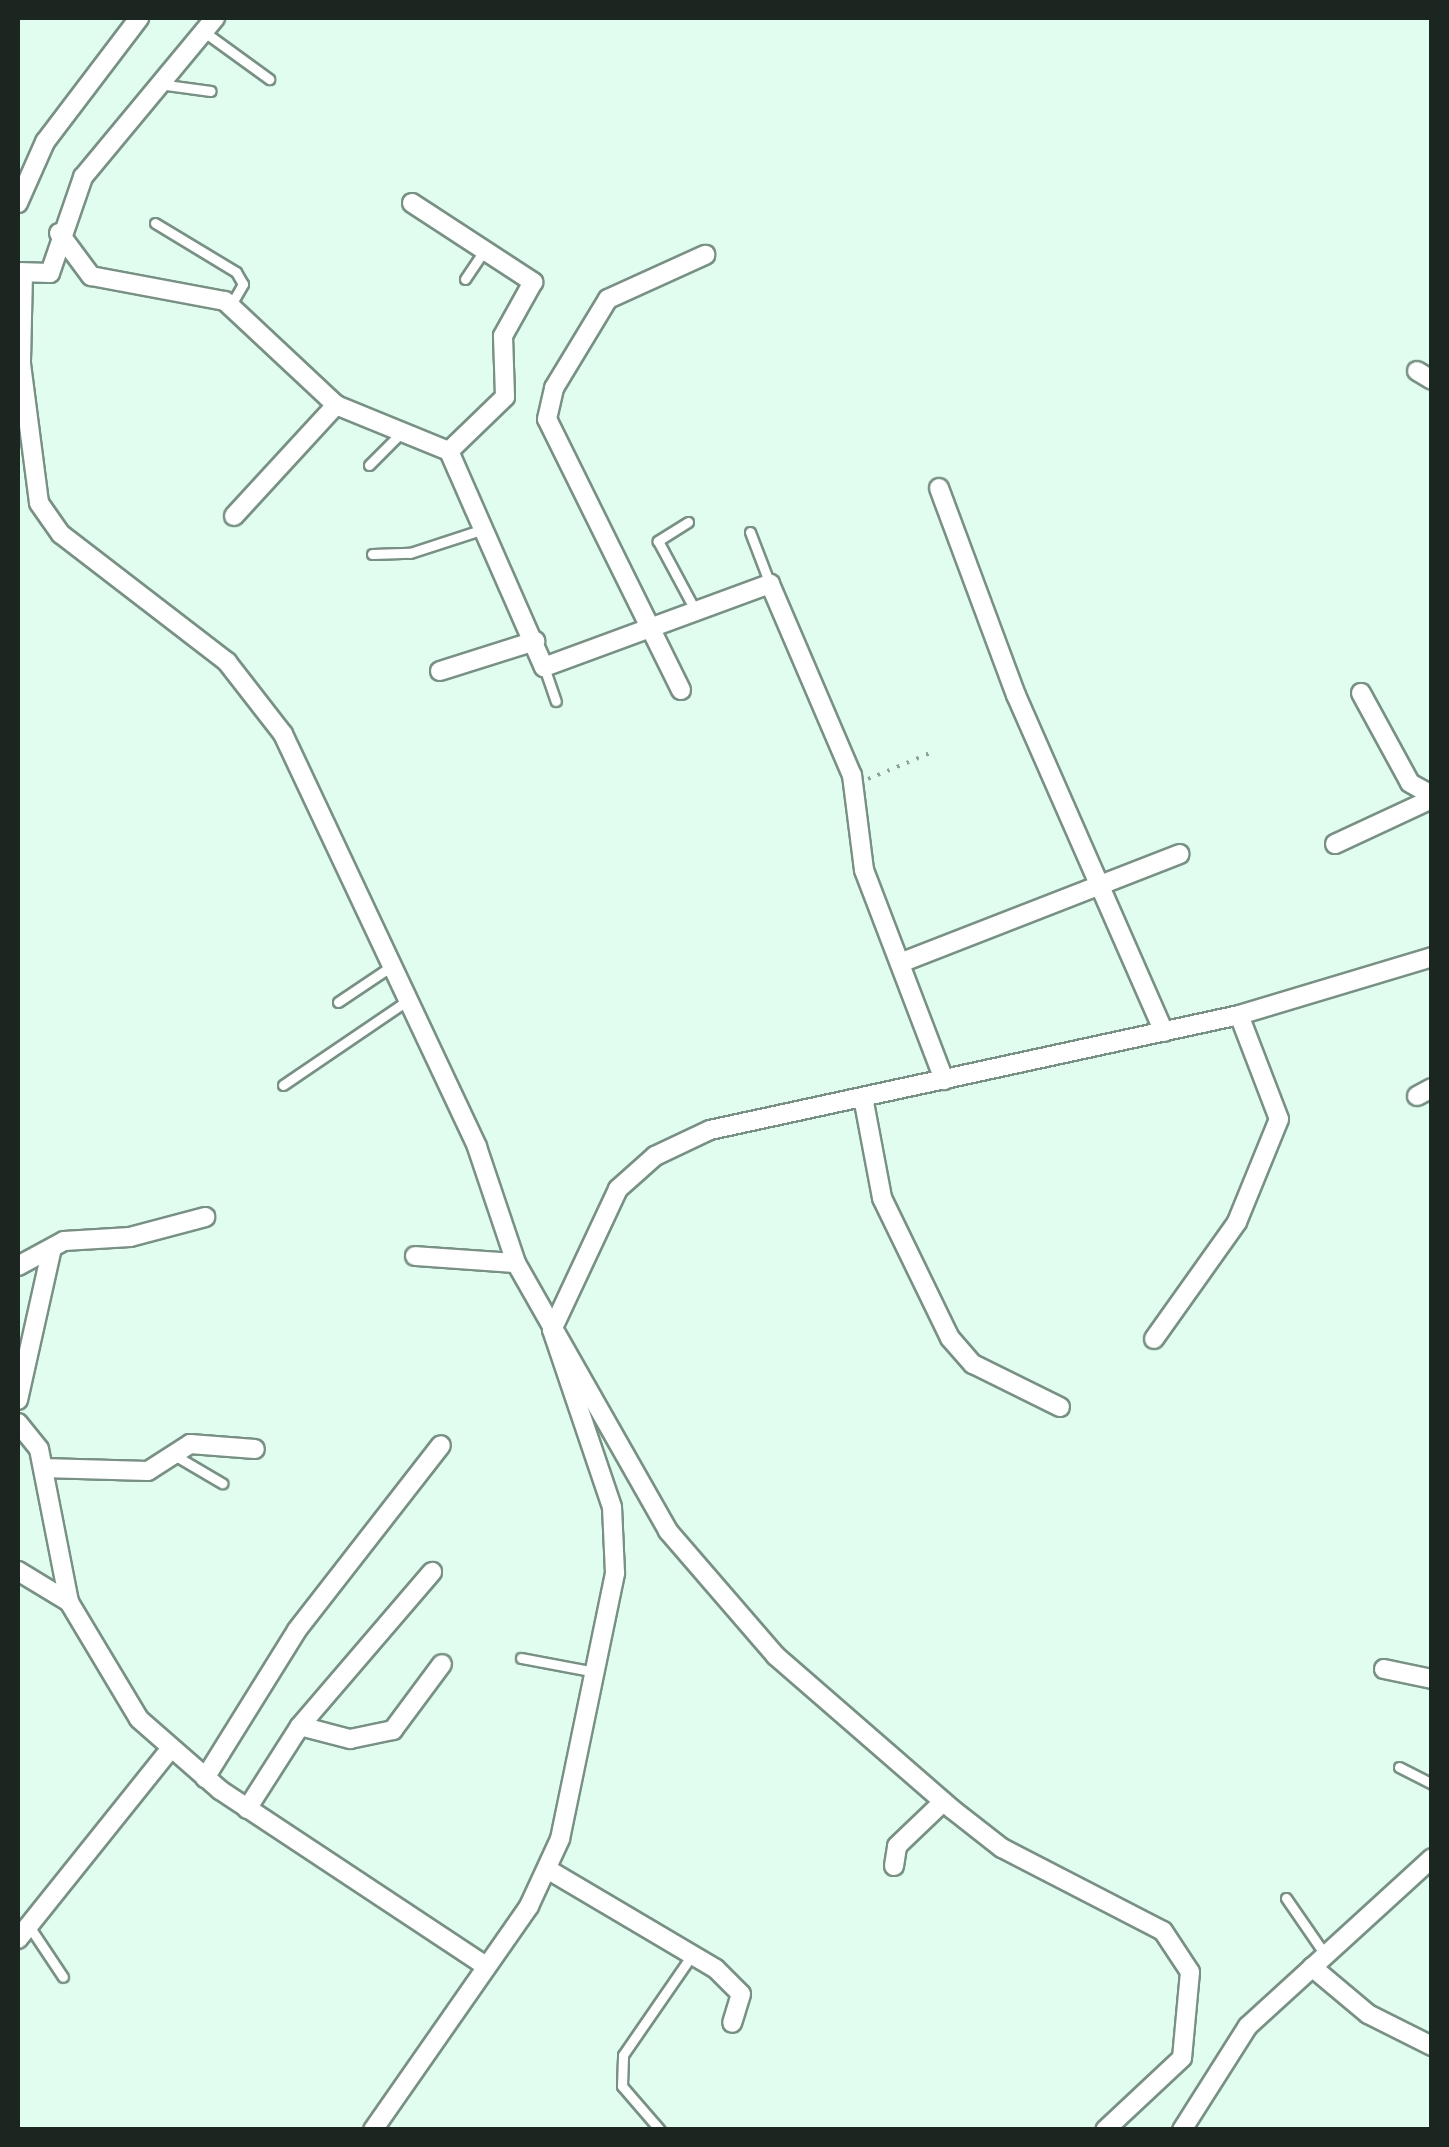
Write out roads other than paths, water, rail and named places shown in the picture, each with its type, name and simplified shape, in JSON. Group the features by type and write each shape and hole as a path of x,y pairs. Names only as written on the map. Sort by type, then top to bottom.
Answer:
{"street":[{"path":"18,203 46,142 139,18"},
{"path":"209,24 94,160 59,232 30,273 21,364 39,503 61,534 204,642 267,708 477,1147 516,1263 554,1319 668,1530 710,1586 944,1802 1002,1848 1163,1931 1190,1972 1182,2058 1106,2130"},
{"path":"412,203 525,270 534,287 503,336 506,397 449,451"},
{"path":"59,232 90,276 231,305 336,405 449,451 487,528 544,667 648,624 770,584 854,785 864,870 944,1080"},
{"path":"681,690 552,442 549,403 608,299 704,255"},
{"path":"234,516 336,405"},
{"path":"939,488 1164,1032"},
{"path":"440,671 535,640"},
{"path":"1361,694 1410,783 1432,797"},
{"path":"1335,844 1432,797"},
{"path":"900,963 1179,854"},
{"path":"378,2127 546,1869 599,1673 615,1573 612,1508 554,1354 554,1319 608,1203 655,1156 710,1130 1239,1015 1432,958"},
{"path":"1154,1339 1238,1222 1278,1119 1239,1015"},
{"path":"862,1097 882,1198 950,1338 973,1364 1060,1407"},
{"path":"18,1266 51,1252 64,1241 130,1237 205,1217"},
{"path":"18,1400 51,1252"},
{"path":"415,1256 516,1263"},
{"path":"18,1423 43,1468 69,1602 138,1719 246,1809 484,1965"},
{"path":"43,1468 148,1471 172,1454 207,1441 256,1449"},
{"path":"205,1778 297,1630 442,1445"},
{"path":"246,1809 300,1726 432,1572"},
{"path":"18,1573 69,1602"},
{"path":"300,1726 350,1739 393,1730 412,1716 442,1664"},
{"path":"1384,1669 1432,1679"},
{"path":"23,1933 170,1748"},
{"path":"894,1866 897,1846 944,1802"},
{"path":"1182,2130 1248,2026 1432,1858"},
{"path":"546,1869 692,1954 741,1994 732,2023"},
{"path":"1319,1962 1368,2014 1432,2046"}],"lane":[{"path":"209,24 268,79"},
{"path":"156,83 211,91"},
{"path":"155,224 236,272 242,284 231,305"},
{"path":"466,279 487,247"},
{"path":"369,465 403,431"},
{"path":"688,522 658,541 694,608"},
{"path":"372,554 421,551 487,528"},
{"path":"750,532 770,584"},
{"path":"544,667 556,701"},
{"path":"338,1002 393,965"},
{"path":"283,1085 409,1000"},
{"path":"172,1454 222,1482"},
{"path":"521,1658 599,1673"},
{"path":"1399,1767 1432,1784"},
{"path":"1286,1898 1319,1962"},
{"path":"23,1933 63,1978"},
{"path":"660,2130 622,2086 623,2055 692,1954"}]}
